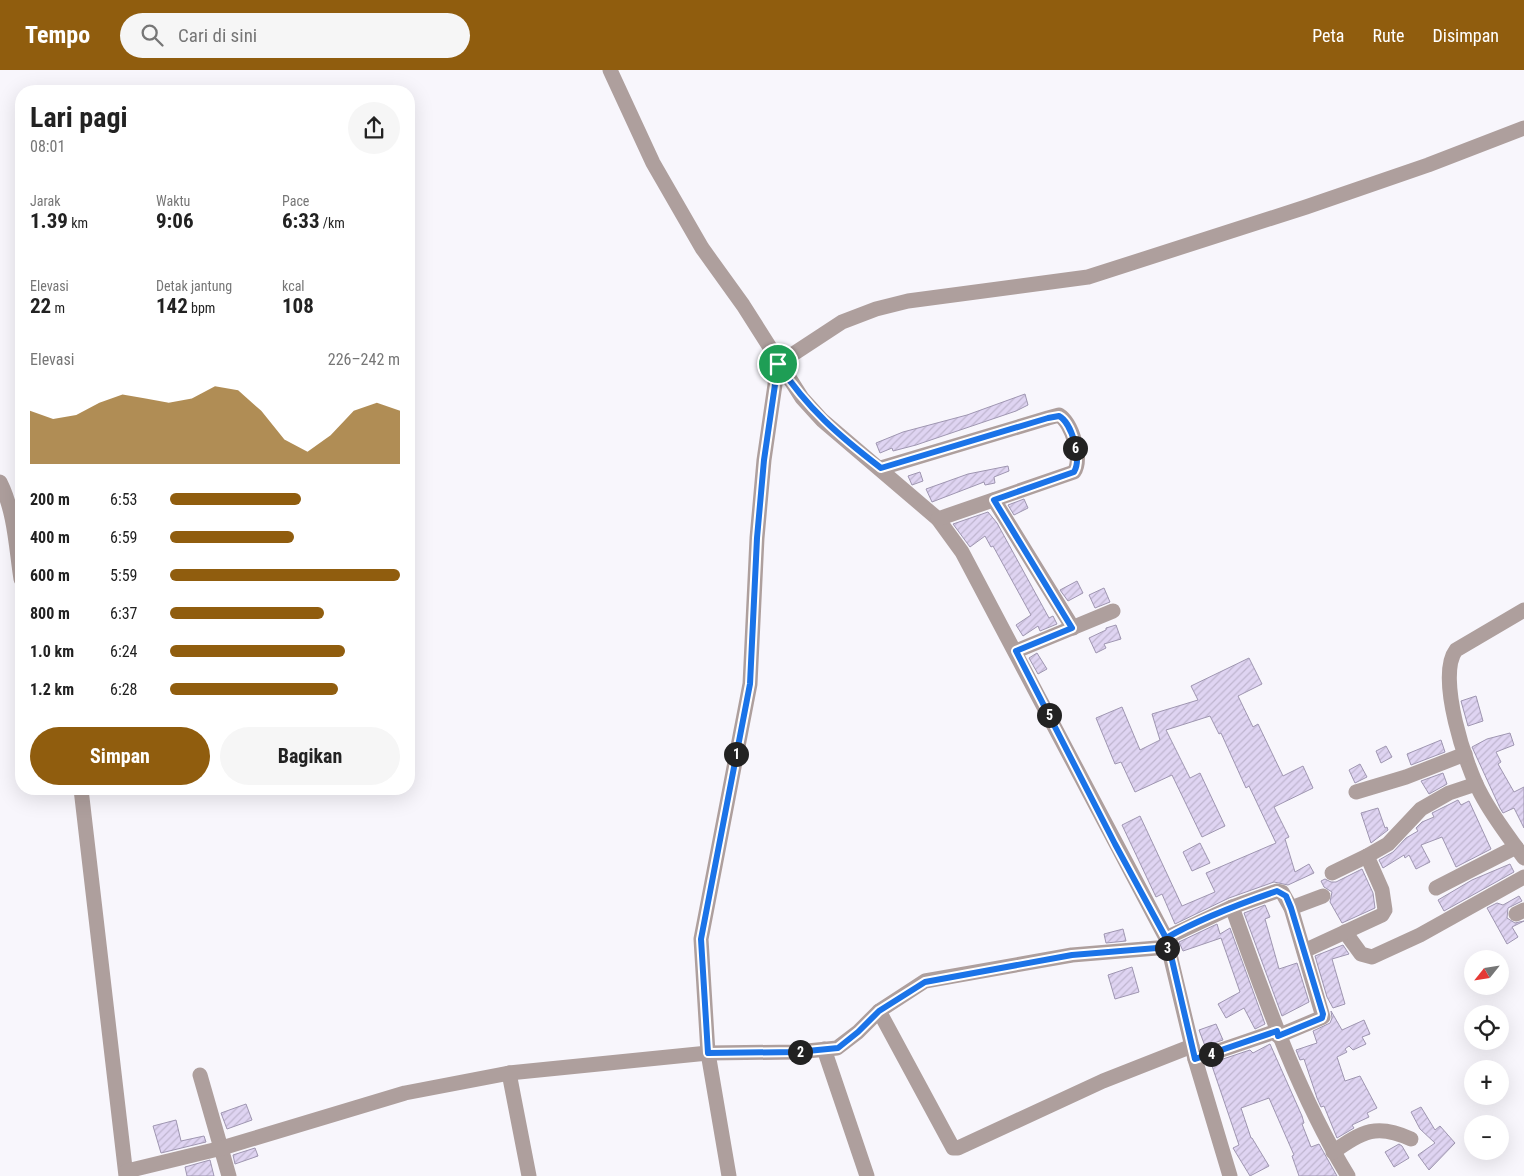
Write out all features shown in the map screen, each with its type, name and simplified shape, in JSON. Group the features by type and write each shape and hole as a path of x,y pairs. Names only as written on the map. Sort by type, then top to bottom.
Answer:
{"street":[{"path":"610,70 652,163 702,248 743,305 778,364 802,398 822,420 881,468 938,519 962,552 1016,651 1167,943 1189,1028 1193,1053 1230,1176"},
{"path":"729,1176 708,1053 701,939 750,684 757,538 764,460 778,364 842,322 876,309 908,300 1088,277 1306,207 1428,165 1524,128"},
{"path":"881,468 1048,418 1059,416 1063,418 1070,430 1077,457 1078,466 1074,472 938,519"},
{"path":"0,482 7,497 15,536"},
{"path":"994,500 1072,628"},
{"path":"1436,888 1522,854 1492,814 1476,784 1456,728 1450,692 1452,656 1456,650 1524,610"},
{"path":"1016,651 1113,611"},
{"path":"1356,792 1406,777 1465,754"},
{"path":"1332,873 1388,844 1413,815 1434,800 1476,784"},
{"path":"82,795 126,1174 222,1148 405,1093 509,1073 708,1053 838,1048 858,1032 879,1011 925,982 1072,955 1167,943 1232,907 1277,891 1286,896 1291,908 1323,1017 1278,1033 1193,1053 1103,1081 958,1148 953,1148 879,1011"},
{"path":"1304,951 1377,918 1385,910 1382,890 1367,856"},
{"path":"1346,932 1361,954 1372,957 1420,935 1524,877"},
{"path":"1291,908 1324,896"},
{"path":"1232,907 1278,1033 1304,1094 1333,1152 1348,1176"},
{"path":"824,1050 867,1176"},
{"path":"509,1073 529,1176"},
{"path":"200,1076 229,1176"},
{"path":"1333,1152 1352,1139 1371,1130 1396,1132 1411,1139"}],"building":[{"path":"1025,394 1028,405 1016,411 916,445 893,451 892,448 880,453 876,443 903,432 967,415"},
{"path":"1008,466 1009,471 994,477 995,483 985,485 984,482 932,502 926,489 968,474"},
{"path":"920,472 923,481 912,485 908,476"},
{"path":"1024,499 1028,508 1014,515 1008,505"},
{"path":"988,512 997,523 1049,618 1053,616 1057,624 1040,631 1038,626 1023,636 1016,625 1031,615 993,546 991,547 985,536 970,547 953,524"},
{"path":"1077,581 1083,593 1068,601 1060,590"},
{"path":"1104,588 1110,602 1095,608 1089,595"},
{"path":"1116,625 1121,639 1104,644 1106,648 1096,653 1089,638 1106,630 1106,628"},
{"path":"1037,653 1047,669 1038,674 1029,658"},
{"path":"1249,658 1262,684 1238,696 1253,727 1258,724 1283,776 1303,766 1313,788 1274,807 1289,837 1285,839 1295,872 1309,864 1314,873 1288,885 1274,882 1229,898 1175,924 1162,894 1156,897 1122,825 1140,816 1182,906 1215,892 1206,873 1276,843 1249,786 1246,788 1221,733 1219,734 1210,716 1166,730 1190,778 1200,773 1225,826 1202,837 1172,775 1135,792 1121,762 1115,764 1096,718 1122,707 1140,750 1160,740 1152,714 1198,700 1191,686"},
{"path":"1476,696 1483,721 1468,726 1461,701"},
{"path":"1510,733 1514,745 1496,752 1501,762 1498,764 1514,792 1524,787 1524,828 1514,808 1503,813 1472,747 1487,739"},
{"path":"1441,740 1445,752 1411,765 1407,754"},
{"path":"1386,746 1392,757 1381,763 1376,751"},
{"path":"1360,764 1367,777 1355,783 1349,770"},
{"path":"1443,773 1447,784 1429,794 1421,781"},
{"path":"1458,800 1461,805 1469,801 1491,849 1456,867 1442,837 1421,845 1430,862 1416,869 1409,855 1405,858 1404,855 1383,868 1379,860 1393,852 1406,838 1418,831 1416,828 1422,822 1434,817 1432,813"},
{"path":"1378,808 1385,828 1387,827 1388,830 1371,843 1361,813"},
{"path":"1200,843 1210,863 1192,871 1183,852"},
{"path":"1510,864 1514,872 1444,911 1438,900 1472,880"},
{"path":"1362,869 1373,893 1375,908 1342,923 1330,902 1332,892 1324,887 1321,881 1325,879 1336,882"},
{"path":"1519,896 1522,901 1508,908 1507,918 1515,923 1524,921 1512,927 1518,937 1507,944 1487,908 1497,903 1503,905"},
{"path":"1265,905 1270,917 1265,919 1279,969 1297,963 1309,1002 1282,1016 1244,913"},
{"path":"1217,924 1220,934 1230,928 1265,1024 1255,1029 1244,1008 1226,1018 1218,1004 1240,992 1221,938 1183,951 1179,942"},
{"path":"1123,929 1126,941 1106,943 1104,934"},
{"path":"1343,945 1349,954 1332,959 1345,1004 1333,1008 1327,997 1315,956"},
{"path":"1132,967 1139,992 1115,999 1108,975"},
{"path":"1331,1011 1342,1030 1364,1020 1370,1034 1362,1037 1366,1044 1353,1050 1349,1046 1345,1049 1347,1052 1337,1057 1345,1081 1360,1076 1377,1108 1367,1113 1369,1117 1352,1125 1354,1128 1337,1138 1324,1106 1321,1107 1317,1098 1304,1059 1300,1060 1296,1050 1317,1043 1313,1031 1330,1023 1332,1018"},
{"path":"1216,1024 1223,1040 1205,1046 1199,1030"},
{"path":"1270,1044 1302,1116 1304,1123 1302,1124 1311,1147 1319,1144 1337,1176 1299,1176 1292,1156 1294,1155 1269,1098 1241,1108 1251,1138 1269,1166 1250,1176 1233,1148 1239,1145 1211,1063 1250,1050 1253,1053"},
{"path":"246,1104 252,1120 227,1129 221,1113"},
{"path":"1421,1107 1435,1130 1440,1126 1455,1143 1429,1170 1418,1155 1435,1143 1420,1129 1411,1112"},
{"path":"176,1120 181,1141 204,1136 206,1142 161,1153 153,1126"},
{"path":"1399,1144 1409,1158 1394,1167 1385,1152"},
{"path":"255,1148 258,1156 235,1164 233,1155"},
{"path":"210,1160 214,1176 187,1176 185,1167"}],"route":[{"path":"778,364 764,460 757,538 750,684 701,939 708,1053 797,1052 838,1048 896,998 925,982 959,974 1072,955 1169,947 1166,938 1176,932 1232,907 1277,891 1282,892 1286,896 1291,908 1323,1014 1322,1018 1278,1036 1277,1031 1195,1059 1189,1028 1175,976 1169,947 1166,938 1138,883 1115,844 1016,651 1072,628 994,500 1074,472 1078,466 1077,457 1070,430 1063,418 1059,416 1048,418 881,468 822,420 802,398 778,364"}]}
